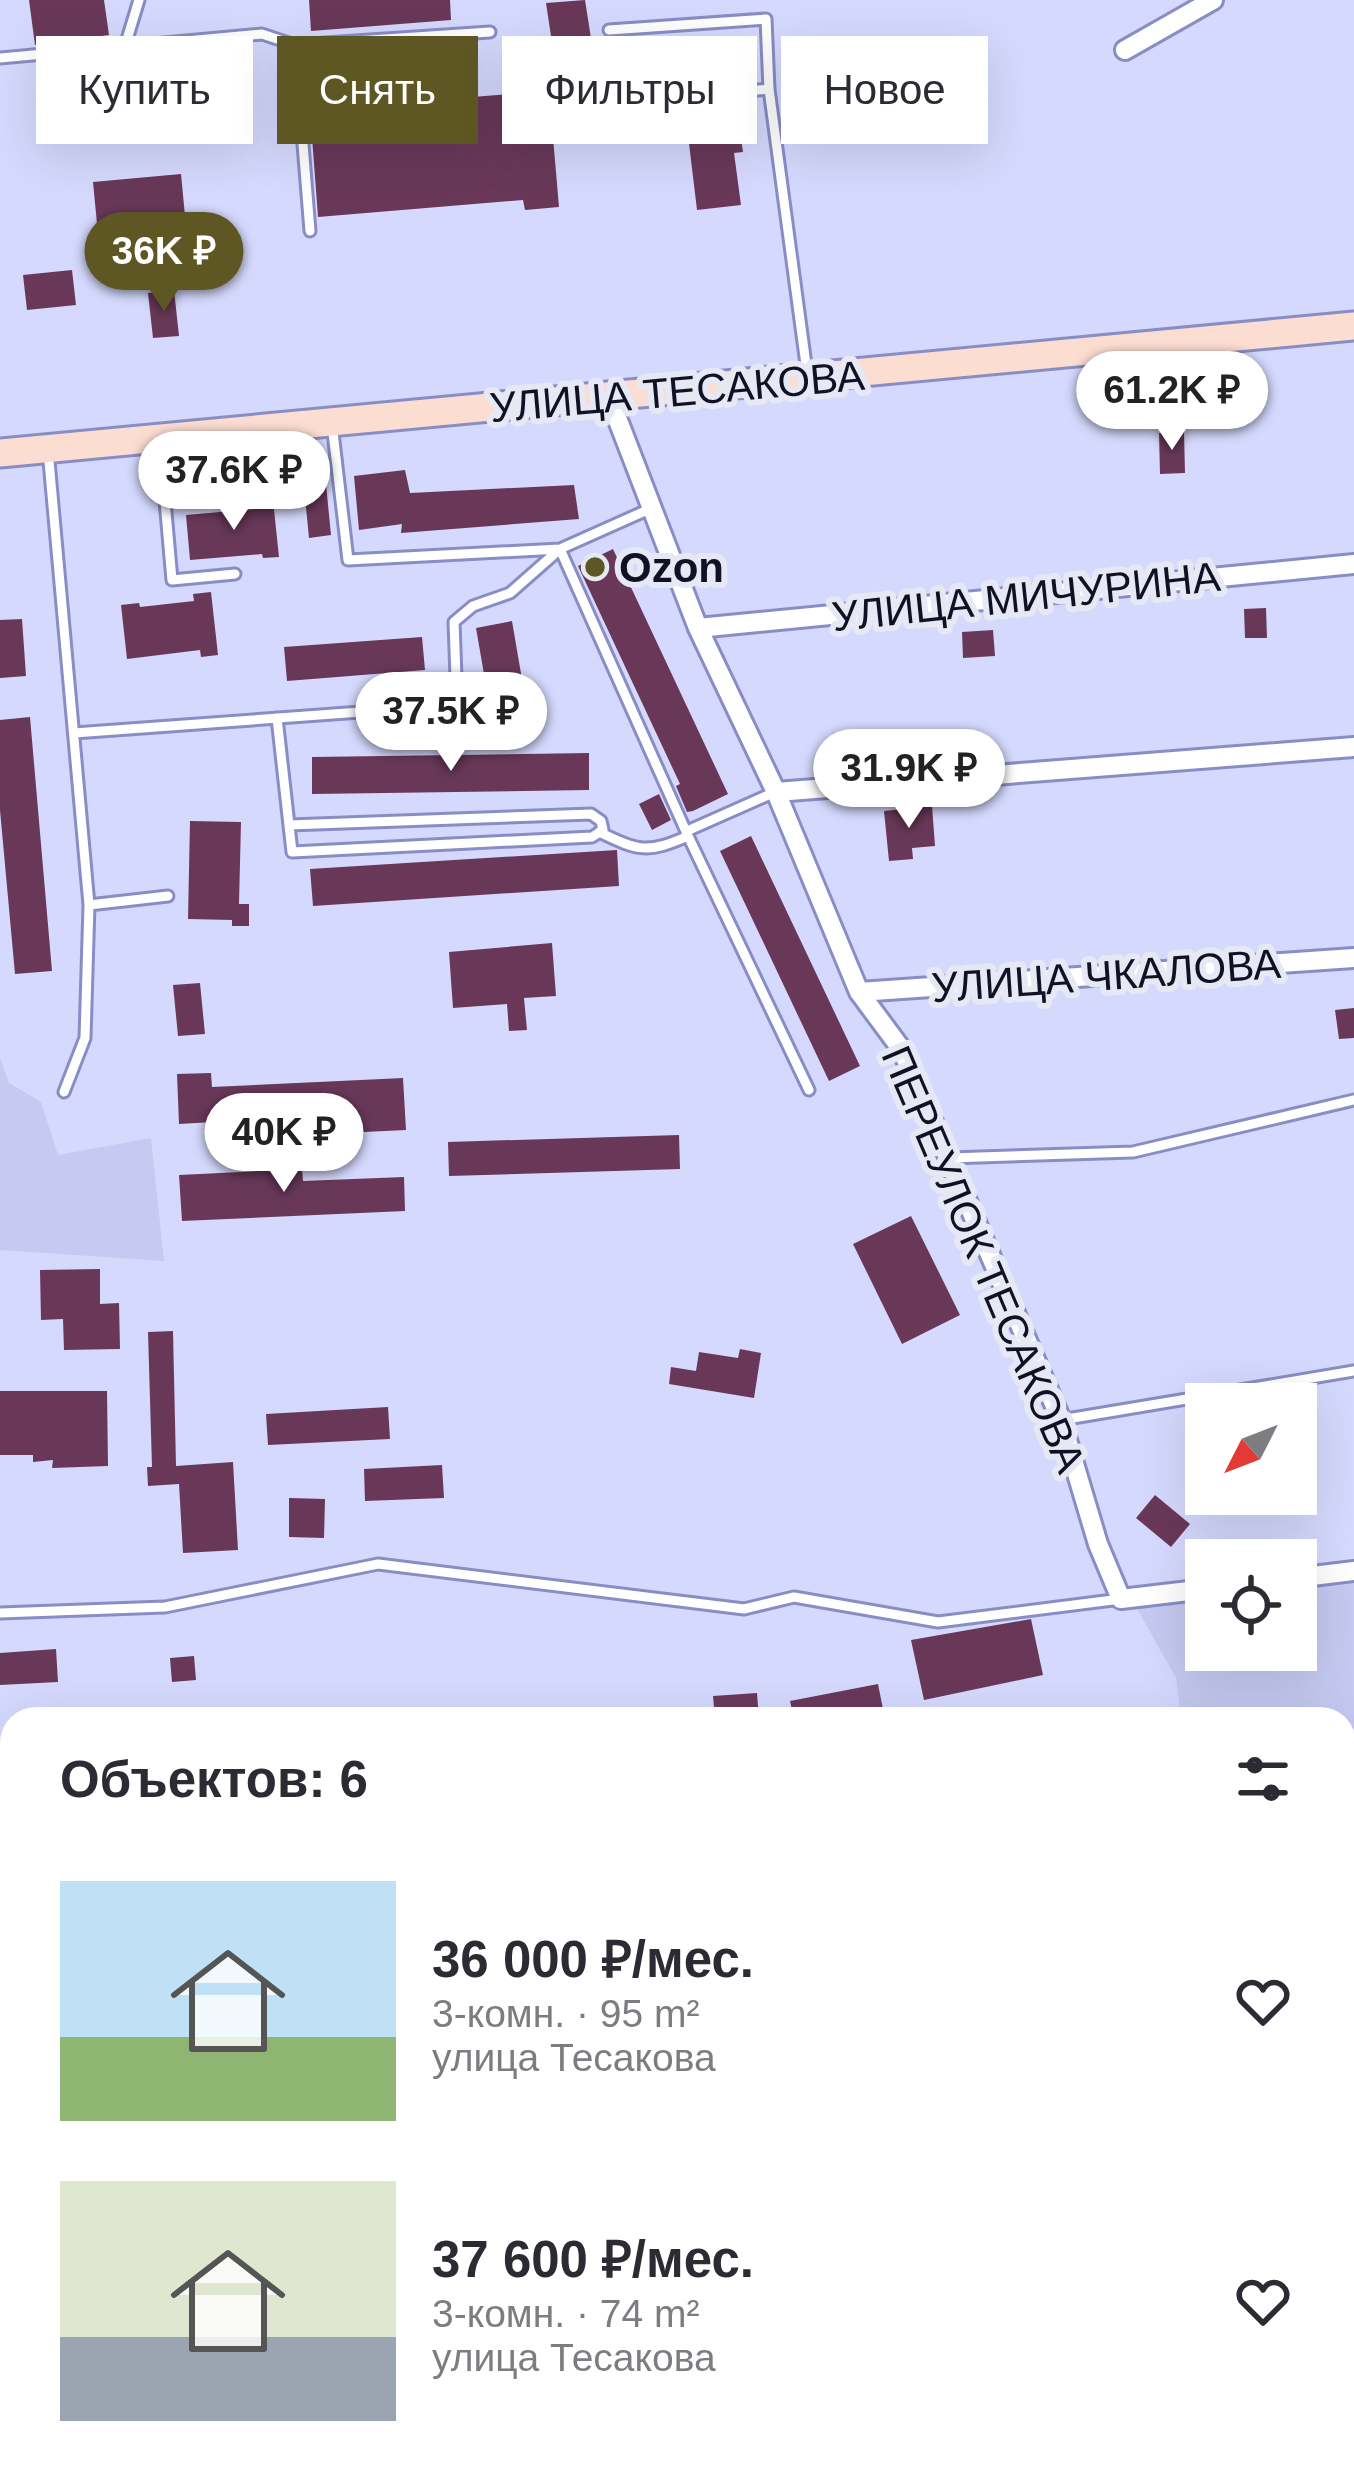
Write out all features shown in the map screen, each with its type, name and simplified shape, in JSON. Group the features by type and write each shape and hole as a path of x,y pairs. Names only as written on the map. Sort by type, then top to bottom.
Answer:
{"main road":[{"name":"УЛИЦА ТЕСАКОВА","path":"0,453 1354,326"}],"street":[{"path":"1125,50 1213,0"},
{"name":"ПЕРЕУЛОК ТЕСАКОВА","path":"609,398 698,628 776,792 859,992 902,1050 949,1158 1060,1420 1098,1544 1121,1599"},
{"name":"УЛИЦА МИЧУРИНА","path":"698,628 1354,564"},
{"path":"776,792 1354,746"},
{"name":"УЛИЦА ЧКАЛОВА","path":"859,992 1354,958"},
{"path":"1317,1575 1354,1571"},
{"path":"1121,1599 1185,1591"}],"lane":[{"path":"128,36 140,0"},
{"path":"609,31 766,19 769,88 808,379"},
{"path":"430,36 490,32"},
{"path":"239,36 262,34 277,39"},
{"path":"0,58 36,55"},
{"path":"757,89 769,88"},
{"path":"303,144 310,231"},
{"path":"332,423 348,560 560,549"},
{"path":"160,438 172,580 235,574"},
{"path":"48,448 89,905 85,1038 64,1093"},
{"path":"164,484 228,478"},
{"path":"74,733 457,705 454,622 473,606 510,593 560,549 652,508"},
{"path":"560,549 809,1090"},
{"path":"277,718 292,852 592,837 603,830 601,820 591,814 289,825"},
{"path":"599,832 641,851 662,847 776,792"},
{"path":"89,905 168,896"},
{"path":"949,1158 1133,1152 1354,1100"},
{"path":"1060,1420 1354,1371"},
{"path":"0,1613 165,1607 378,1564 744,1609 794,1597 938,1622 1121,1599"}],"shaded area":[{"path":"0,1058 9,1083 41,1102 58,1155 151,1138 164,1261 0,1250"},
{"path":"1354,1573 1354,1707 1180,1707 1176,1678 1131,1598 1185,1592 1185,1671 1317,1671 1317,1577"}],"building":[{"path":"29,0 104,0 109,35 36,36 35,45"},
{"path":"309,0 450,0 451,20 311,31"},
{"path":"585,0 591,36 551,36 546,3"},
{"path":"502,95 502,144 554,144 559,207 525,210 523,200 318,217 313,144 478,144 478,97"},
{"path":"689,144 742,144 743,152 734,153 741,205 697,210"},
{"path":"181,174 189,258 101,266 93,182"},
{"path":"72,270 76,305 27,310 23,275"},
{"path":"174,290 179,336 153,338 148,293"},
{"path":"1184,432 1185,473 1160,474 1159,433"},
{"path":"405,470 410,493 574,485 579,519 401,533 402,524 359,530 354,476"},
{"path":"326,484 331,535 309,538 304,487"},
{"path":"273,500 279,557 190,560 186,515 254,509 254,502"},
{"path":"613,549 728,794 693,811 687,812 676,786 680,784 578,566"},
{"path":"211,592 218,655 201,657 200,650 127,659 121,605 194,601 193,594"},
{"path":"1266,608 1267,638 1245,638 1244,609"},
{"path":"22,619 26,676 0,678 0,620"},
{"path":"512,621 525,697 489,703 476,628"},
{"path":"993,630 995,656 963,658 962,632"},
{"path":"422,637 425,670 287,681 284,647"},
{"path":"30,717 52,971 15,974 0,810 0,720"},
{"path":"589,753 589,790 312,794 312,757"},
{"path":"659,794 671,820 652,830 639,804"},
{"path":"932,806 935,846 912,848 913,859 889,861 884,811"},
{"path":"190,821 241,822 239,904 249,904 249,926 232,926 232,920 188,919"},
{"path":"751,836 860,1066 829,1081 720,851"},
{"path":"617,850 619,886 313,906 310,869"},
{"path":"552,943 556,996 524,998 527,1030 509,1031 507,1004 453,1008 449,952"},
{"path":"200,983 205,1034 178,1036 173,985"},
{"path":"1354,1008 1354,1038 1339,1039 1335,1010"},
{"path":"211,1073 212,1087 403,1078 406,1130 214,1139 213,1122 179,1124 177,1074"},
{"path":"679,1135 680,1169 449,1176 448,1142"},
{"path":"302,1169 303,1181 404,1177 405,1211 182,1221 179,1175"},
{"path":"911,1216 960,1315 902,1344 853,1244"},
{"path":"100,1269 100,1304 119,1303 120,1349 64,1350 63,1319 41,1320 40,1270"},
{"path":"173,1331 176,1466 233,1462 238,1550 183,1553 179,1484 148,1486 147,1467 152,1467 148,1332"},
{"path":"740,1349 761,1353 754,1398 669,1384 671,1367 696,1371 699,1352 738,1358"},
{"path":"0,1391 107,1391 108,1466 52,1468 53,1460 33,1462 33,1455 0,1455"},
{"path":"388,1407 390,1439 268,1445 266,1414"},
{"path":"442,1465 444,1498 365,1501 364,1469"},
{"path":"1155,1495 1190,1524 1171,1547 1136,1518"},
{"path":"289,1498 325,1499 324,1538 289,1537"},
{"path":"1031,1619 1043,1675 924,1700 911,1640"},
{"path":"56,1649 58,1682 0,1685 0,1653"},
{"path":"194,1656 196,1680 172,1682 170,1658"},
{"path":"878,1684 883,1707 791,1707 790,1701"},
{"path":"757,1693 758,1707 714,1707 713,1696"}],"place":[{"name":"Ozon","path":"595,567"}]}
